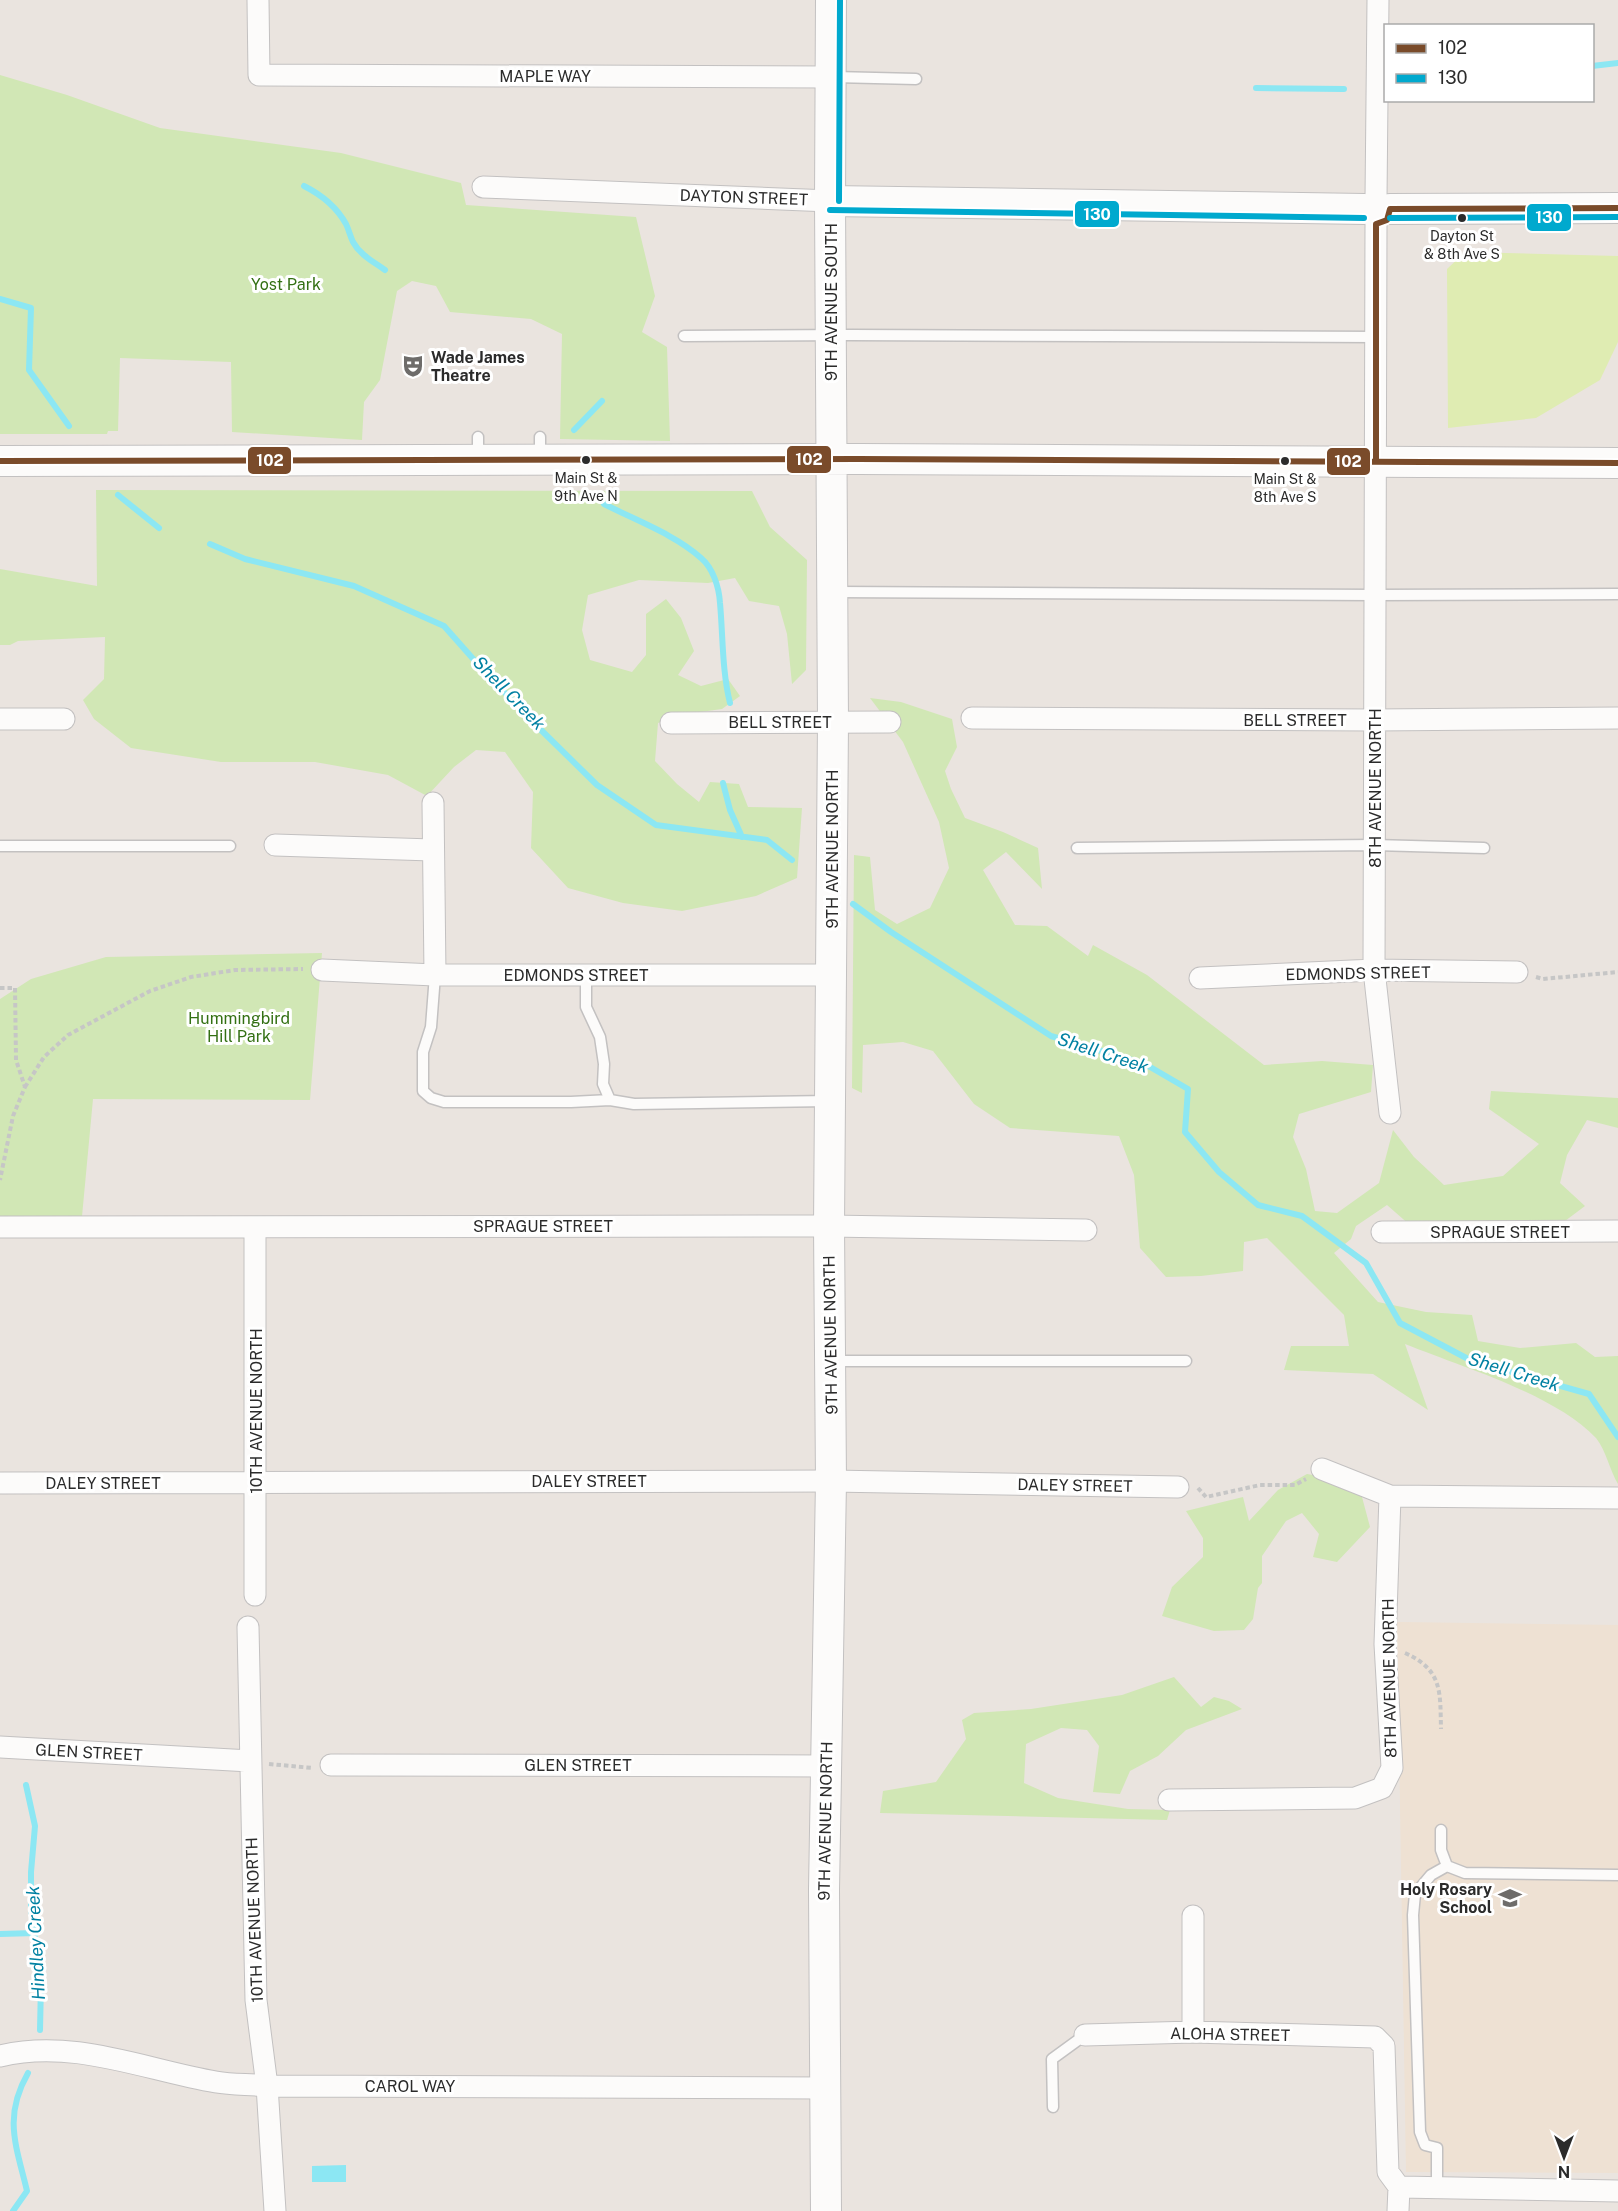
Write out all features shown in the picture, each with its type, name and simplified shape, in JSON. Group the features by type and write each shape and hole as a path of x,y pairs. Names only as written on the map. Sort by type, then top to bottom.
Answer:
{"street":[{"name":"MAPLE WAY","path":"258,0 259,75 830,77"},
{"name":"9TH AVENUE SOUTH","path":"831,0 831,459"},
{"name":"8TH AVENUE NORTH","path":"1378,0 1374,970 1390,1113"},
{"name":"DAYTON STREET","path":"483,187 830,201 1377,210 1618,208"},
{"path":"0,461 540,449 831,459 1618,463"},
{"name":"9TH AVENUE NORTH","path":"826,2211 826,1766 831,1481 829,1226 833,722 831,459"},
{"name":"BELL STREET","path":"972,718 1374,720 1618,718"},
{"path":"0,719 64,719"},
{"name":"BELL STREET","path":"671,723 890,722"},
{"path":"433,803 435,975"},
{"path":"275,845 432,850"},
{"name":"EDMONDS STREET","path":"322,970 435,975 831,975"},
{"name":"EDMONDS STREET","path":"1200,978 1374,970 1517,972"},
{"name":"SPRAGUE STREET","path":"0,1227 829,1226 1086,1230"},
{"name":"10TH AVENUE NORTH","path":"255,1227 255,1595"},
{"name":"SPRAGUE STREET","path":"1382,1232 1618,1231"},
{"path":"1322,1469 1390,1496 1618,1498"},
{"name":"DALEY STREET","path":"0,1483 831,1481 1178,1487"},
{"name":"8TH AVENUE NORTH","path":"1169,1800 1355,1798 1382,1788 1392,1768 1385,1644 1390,1496"},
{"name":"10TH AVENUE NORTH","path":"248,1627 256,2000 267,2085 275,2211"},
{"name":"GLEN STREET","path":"0,1747 250,1761"},
{"name":"GLEN STREET","path":"331,1765 826,1766"},
{"path":"1193,1916 1193,2032"},
{"name":"ALOHA STREET","path":"1085,2035 1193,2032 1375,2037 1384,2046 1388,2172 1399,2187"},
{"name":"CAROL WAY","path":"0,2056 23,2051 92,2054 218,2082 267,2085 825,2088"},
{"path":"1398,2211 1399,2187 1618,2191"}],"lane":[{"path":"830,77 916,79"},
{"path":"684,336 1376,337"},
{"path":"832,591 1375,595 1618,594"},
{"path":"1077,848 1374,845 1484,848"},
{"path":"0,846 230,846"},
{"path":"435,975 431,1027 423,1052 422,1082 423,1091 431,1098 444,1102 610,1100 634,1104 830,1101"},
{"path":"586,975 586,1007 600,1037 604,1064 603,1084 610,1100"},
{"path":"830,1361 1186,1361"},
{"path":"1441,1830 1441,1850 1446,1866"},
{"path":"1446,1866 1466,1873 1618,1875"},
{"path":"1437,2188 1437,2148 1425,2145 1420,2132 1413,1915 1415,1894 1431,1875 1446,1866"},
{"path":"1053,2107 1052,2059 1085,2035"}],"path":[{"path":"0,1180 13,1116 25,1087 44,1057 68,1035 150,991 191,977 235,970 322,970"},
{"path":"1517,972 1519,978 1530,976 1544,979 1618,972"},
{"path":"0,988 15,988 16,1060 25,1087"},
{"path":"1206,1497 1260,1485 1295,1485 1322,1469"},
{"path":"1385,1644 1421,1660 1439,1684 1441,1729"},
{"path":"250,1761 318,1769 331,1765"}],"shaded area":[{"name":"Holy Rosary School","path":"1397,1622 1618,1625 1618,2173 1406,2172"}],"green space":[{"name":"Yost Park","path":"0,75 67,95 160,128 341,153 461,183 466,205 636,217 655,296 642,332 667,347 670,441 560,439 562,334 531,319 450,312 436,286 412,281 397,291 380,380 364,402 362,440 232,432 231,362 120,358 118,431 108,431 107,434 0,434"},
{"path":"1465,252 1618,256 1618,342 1600,380 1536,418 1448,428 1447,269"},
{"path":"96,490 752,491 770,527 807,560 806,670 792,684 787,634 779,606 749,601 735,578 708,583 639,580 588,595 582,630 590,660 632,672 646,655 646,614 666,599 681,618 694,651 678,675 701,686 728,679 740,696 722,709 686,714 658,723 655,761 677,784 699,802 710,782 739,784 748,807 802,808 797,878 756,896 682,911 623,903 568,888 531,848 533,792 505,752 476,750 454,767 427,796 388,775 315,762 221,762 131,748 94,719 83,700 104,679 105,637 18,641 10,645 0,645 0,569 97,586"},
{"path":"870,698 901,702 952,719 957,747 945,771 965,818 1038,848 1042,889 1006,852 983,870 1015,925 1047,926 1088,956 1093,945 1147,975 1264,1065 1322,1061 1373,1065 1371,1092 1299,1114 1293,1137 1306,1169 1315,1211 1337,1213 1379,1183 1393,1130 1414,1157 1444,1185 1503,1176 1539,1144 1489,1109 1491,1091 1618,1098 1618,1128 1587,1120 1567,1155 1560,1183 1585,1206 1561,1224 1411,1226 1387,1205 1356,1226 1351,1239 1334,1253 1378,1302 1426,1312 1472,1315 1478,1341 1520,1348 1576,1343 1595,1357 1618,1356 1618,1484 1603,1448 1596,1438 1578,1422 1532,1395 1506,1383 1405,1344 1428,1410 1373,1374 1284,1370 1291,1346 1349,1346 1344,1315 1267,1238 1244,1242 1243,1271 1166,1277 1140,1248 1134,1175 1119,1136 1010,1128 974,1104 933,1051 903,1042 863,1045 862,1093 852,1088 854,855 870,857 875,910 897,924 930,908 949,868 939,822 903,742"},
{"name":"Hummingbird Hill Park","path":"322,953 310,1100 93,1099 81,1227 0,1227 0,999 31,979 106,957"},
{"path":"1307,1474 1338,1479 1362,1497 1370,1527 1337,1562 1313,1557 1319,1534 1302,1513 1286,1521 1262,1556 1262,1583 1258,1588 1253,1619 1244,1630 1214,1631 1162,1616 1172,1587 1203,1557 1203,1538 1186,1511 1243,1497 1249,1521 1278,1490"},
{"path":"1174,1677 1201,1707 1214,1697 1229,1701 1242,1709 1186,1730 1158,1756 1130,1771 1120,1794 1093,1792 1099,1746 1087,1730 1061,1728 1026,1744 1024,1783 1058,1798 1128,1809 1170,1810 1167,1820 880,1813 883,1791 936,1782 966,1739 962,1720 974,1713 1031,1709 1122,1695"}],"water":[{"path":"346,2165 346,2182 312,2182 312,2166"}],"waterway":[{"path":"1594,66 1618,63"},
{"path":"1256,88 1344,89"},
{"path":"304,186 333,206 346,224 359,251 385,270"},
{"name":"Shell Creek","path":"0,299 31,308 29,370 69,426"},
{"path":"574,430 602,401"},
{"name":"Shell Creek","path":"118,495 159,528"},
{"path":"604,504 680,542 709,567 717,584 724,666 730,703"},
{"name":"Shell Creek","path":"210,544 245,559 354,586 444,626 483,670 597,785 656,825 767,840 792,860"},
{"path":"723,783 730,810 742,837"},
{"name":"Shell Creek","path":"853,904 891,932 1051,1036 1145,1064 1188,1089 1185,1132 1219,1172 1258,1205 1302,1216 1366,1263 1400,1323 1472,1361 1589,1394 1618,1437"},
{"name":"Hindley Creek","path":"26,1785 35,1826 31,1909 41,1984 40,2030"},
{"path":"0,1934 36,1933"},
{"name":"Hindley Creek","path":"13,2211 27,2191 16,2145 14,2118 20,2089 28,2073"}],"transit line":[{"name":"130","path":"839,201 840,0"},
{"name":"102","path":"1376,462 1376,224 1387,220 1390,209 1618,208"},
{"name":"130","path":"830,210 1364,218"},
{"name":"130","path":"1390,218 1618,217"},
{"name":"102","path":"0,461 858,459 1618,463"}],"place":[{"name":"Dayton St & 8th Ave S","path":"1462,218"},
{"name":"Wade James Theatre","path":"413,366"},
{"name":"Main St & 9th Ave N","path":"586,460"},
{"name":"Main St & 8th Ave S","path":"1285,461"},
{"name":"Holy Rosary School","path":"1510,1898"}]}
